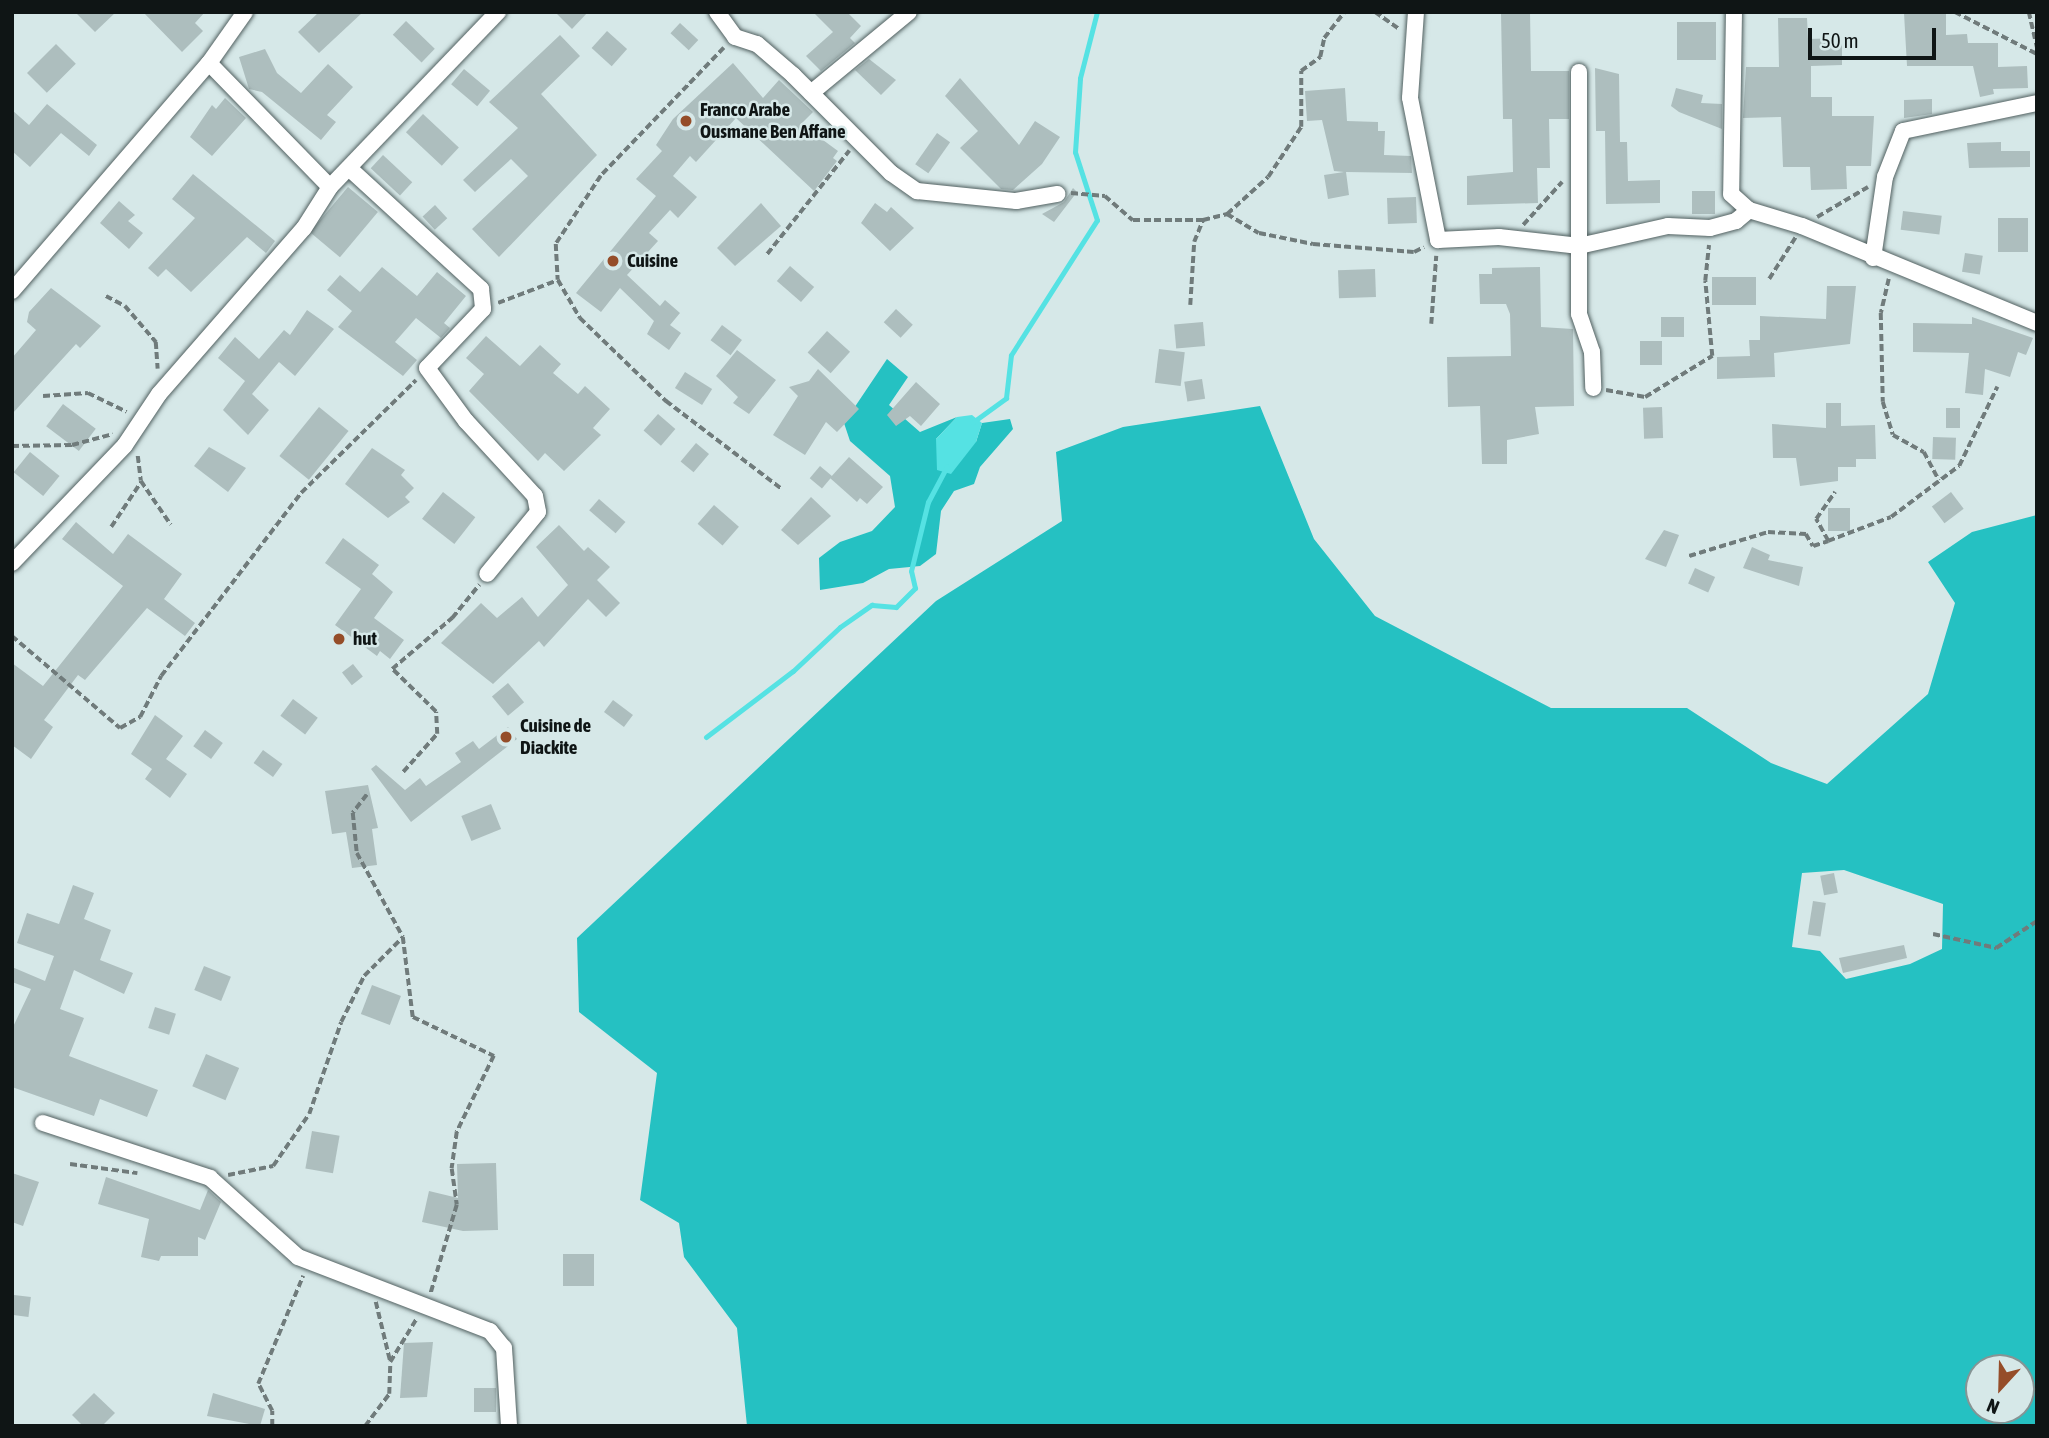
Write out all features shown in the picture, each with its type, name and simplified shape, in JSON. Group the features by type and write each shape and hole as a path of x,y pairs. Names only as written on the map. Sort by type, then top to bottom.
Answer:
{"street":[{"path":"12,291 209,63 245,12"},
{"path":"12,563 81,497 143,421 159,394 304,228 330,187 498,12"},
{"path":"718,12 735,37 757,44 917,191 1016,201 1057,194"},
{"path":"811,93 909,12"},
{"path":"1416,12 1411,43 1410,98 1438,240 1516,238 1579,246 1668,226 1710,229 1736,222 1749,210"},
{"path":"1734,12 1731,194 1749,210 1802,226 1892,266 2037,323"},
{"path":"209,63 330,187"},
{"path":"1578,72 1579,314 1592,352 1593,388"},
{"path":"1873,258 1885,177 1903,131 2037,103"},
{"path":"350,169 481,289 483,309 427,368 466,421 535,496 538,512 486,574"},
{"path":"43,1123 210,1178 298,1257 489,1331 504,1348 509,1426"}],"path":[{"path":"1057,194 1105,196 1133,220 1203,220 1227,214 1268,177 1301,127 1301,71 1320,57 1324,38 1344,12"},
{"path":"1375,12 1411,43"},
{"path":"1955,12 2037,54"},
{"path":"2029,12 2037,48"},
{"path":"735,37 601,176 556,244 558,280 580,318 666,401 782,489"},
{"path":"766,254 859,139"},
{"path":"1516,238 1527,217 1578,161"},
{"path":"1227,214 1259,233 1313,244 1414,252 1438,240"},
{"path":"1190,305 1194,242 1203,220"},
{"path":"1593,388 1645,397 1712,356 1705,281 1710,229"},
{"path":"1430,324 1438,240"},
{"path":"1892,266 1881,313 1883,402 1893,435 1924,452 1939,480"},
{"path":"483,309 558,280"},
{"path":"106,296 125,306 156,342 159,394"},
{"path":"12,636 120,728 140,717 162,676 301,493 427,368"},
{"path":"1689,556 1768,532 1806,534 1812,546 1891,517 1959,466 1997,387"},
{"path":"43,396 88,393 143,421"},
{"path":"12,446 72,445 143,421"},
{"path":"138,454 141,481 170,525"},
{"path":"111,527 141,481"},
{"path":"1828,541 1816,519 1835,492"},
{"path":"403,772 437,734 436,712 392,669 452,618 486,574"},
{"path":"367,796 353,813 357,853 403,937 413,1017 494,1056 457,1132 452,1169 457,1205 426,1306 390,1362"},
{"path":"1933,934 1996,948 2037,921"},
{"path":"210,1178 273,1166 309,1115 341,1021 364,976 403,937"},
{"path":"70,1164 145,1174"},
{"path":"272,1426 272,1411 258,1384 303,1279 298,1257"},
{"path":"365,1426 389,1394 390,1362 372,1285"}],"shaded area":[{"path":"887,359 908,377 889,405 920,432 957,417 936,439 976,442 982,423 1010,419 1013,429 980,467 974,484 954,491 941,511 936,554 920,566 889,569 863,583 820,590 819,558 840,542 872,531 895,507 890,476 850,441 844,423"},
{"path":"1260,406 1314,539 1375,616 1551,708 1687,708 1771,763 1827,784 1928,694 1955,603 1928,562 1972,532 2037,515 2037,1426 747,1426 737,1328 684,1257 679,1223 640,1200 657,1073 579,1012 577,938 936,601 1062,521 1056,452 1123,427","holes":["1844,870 1943,904 1942,949 1910,964 1846,979 1820,951 1792,947 1802,873"]},
{"path":"972,415 982,423 976,442 951,474 937,470 936,439 957,417"}],"building":[{"path":"75,12 116,12 95,32"},
{"path":"143,12 205,12 195,23 203,31 182,52"},
{"path":"319,12 363,12 319,53 298,32"},
{"path":"555,12 588,12 572,29"},
{"path":"813,12 847,12 861,26 850,38 855,43 821,71 806,56 833,32"},
{"path":"1530,12 1531,71 1569,71 1569,119 1549,119 1550,168 1537,168 1538,203 1467,205 1467,176 1513,172 1512,119 1503,119 1501,13"},
{"path":"1904,13 1946,13 1946,35 1967,34 1968,43 1998,43 1998,67 2027,66 2028,88 1993,89 1994,94 1980,97 1973,66 1907,66"},
{"path":"1778,18 1807,18 1808,39 1842,38 1842,65 1811,66 1811,97 1832,97 1832,116 1874,116 1871,166 1846,166 1847,189 1811,190 1810,167 1783,167 1781,117 1743,118 1746,67 1779,67"},
{"path":"406,21 435,49 422,62 393,35"},
{"path":"1677,22 1716,22 1716,60 1677,60"},
{"path":"680,23 698,40 689,50 670,33"},
{"path":"607,31 627,49 612,66 592,48"},
{"path":"560,35 580,56 541,94 597,155 499,257 472,229 528,176 511,159 475,192 463,180 518,128 489,102"},
{"path":"56,44 76,64 47,93 27,73"},
{"path":"265,49 277,73 301,93 328,64 353,87 327,115 336,122 321,140 262,92 249,89 239,57"},
{"path":"869,59 896,80 881,95 855,70"},
{"path":"733,63 763,98 779,80 813,112 801,124 838,151 833,158 837,161 814,191 736,118 696,162 690,156 673,176 697,197 678,218 670,210 649,233 658,241 627,275 660,306 665,300 680,313 670,325 681,333 669,350 647,334 654,321 620,288 601,312 576,293 656,196 636,179 662,151 656,145 673,119"},
{"path":"1595,68 1619,74 1620,142 1627,142 1628,181 1660,180 1660,203 1606,204 1605,131 1596,131"},
{"path":"464,69 490,91 477,106 451,84"},
{"path":"960,78 1019,145 1035,121 1060,137 1042,164 1013,190 1001,189 960,148 978,131 945,96"},
{"path":"1345,88 1347,121 1378,122 1378,131 1385,131 1384,155 1411,156 1412,173 1346,172 1349,195 1328,199 1324,175 1344,172 1334,171 1322,120 1307,121 1305,91"},
{"path":"1676,88 1703,95 1701,103 1722,104 1722,129 1679,112 1671,106"},
{"path":"225,98 246,118 212,156 190,137 212,105 216,109"},
{"path":"1932,99 1932,114 1904,118 1904,100"},
{"path":"47,104 97,145 89,156 61,133 30,167 12,151 12,110 29,125"},
{"path":"423,114 459,147 442,166 406,132"},
{"path":"937,133 950,142 928,173 915,164"},
{"path":"2001,142 2001,151 2030,151 2030,167 1969,168 1967,143"},
{"path":"383,155 412,182 400,195 371,168"},
{"path":"193,174 275,241 266,253 247,237 191,292 166,269 158,277 148,268 195,218 172,199"},
{"path":"348,187 378,212 340,257 310,232"},
{"path":"1073,188 1077,192 1054,222 1042,214 1064,202"},
{"path":"1692,191 1715,191 1715,214 1692,214"},
{"path":"1416,197 1417,223 1388,224 1387,198"},
{"path":"119,201 135,215 128,221 143,233 129,249 100,223"},
{"path":"761,203 781,226 735,266 717,248"},
{"path":"875,203 887,212 891,207 914,228 890,251 861,223"},
{"path":"435,205 447,218 435,230 423,217"},
{"path":"1903,211 1942,216 1939,235 1901,230"},
{"path":"1998,218 2028,218 2028,252 1998,252"},
{"path":"1965,253 1983,256 1980,275 1962,272"},
{"path":"790,266 814,287 801,302 777,281"},
{"path":"382,267 417,296 437,272 466,296 444,323 450,328 441,338 416,318 395,342 417,360 403,376 338,327 352,311 327,290 340,275 360,292"},
{"path":"1540,267 1541,327 1573,329 1574,406 1535,407 1539,434 1507,440 1507,464 1482,464 1480,406 1448,407 1447,357 1511,356 1510,314 1506,304 1480,304 1479,274 1492,274 1492,268"},
{"path":"1375,269 1376,297 1339,298 1338,270"},
{"path":"1712,277 1756,277 1756,305 1712,305"},
{"path":"1827,286 1856,286 1850,344 1774,353 1775,377 1717,379 1717,357 1750,356 1749,340 1760,340 1760,316 1826,319"},
{"path":"51,288 101,326 80,348 76,344 12,414 12,358 36,330 27,322 29,312"},
{"path":"896,309 913,325 901,338 884,322"},
{"path":"307,310 334,329 295,376 279,362 252,394 269,410 248,435 223,410 245,381 218,358 235,337 259,359 284,330 290,335"},
{"path":"1661,317 1684,317 1684,337 1661,337"},
{"path":"1972,317 2033,338 2026,355 2018,352 2010,377 1985,369 1983,395 1965,393 1969,353 1913,352 1913,323 1972,324"},
{"path":"1203,322 1205,346 1176,348 1174,325"},
{"path":"722,325 742,340 731,355 711,340"},
{"path":"827,331 850,352 831,373 808,353"},
{"path":"486,336 520,366 540,345 561,364 553,373 578,394 585,386 610,409 593,428 601,435 564,471 545,453 538,461 469,391 484,374 466,358"},
{"path":"1640,341 1662,341 1662,365 1640,365"},
{"path":"1159,349 1185,352 1181,386 1155,383"},
{"path":"737,350 776,380 749,414 733,403 738,397 716,376"},
{"path":"818,369 859,409 837,432 826,422 805,455 773,435 798,396 789,387 809,381"},
{"path":"685,372 712,389 702,405 675,388"},
{"path":"1202,379 1205,399 1187,402 1184,382"},
{"path":"916,382 940,404 921,426 910,416 896,426 887,415"},
{"path":"1826,403 1841,403 1841,426 1875,425 1876,459 1856,459 1856,467 1838,467 1838,481 1800,486 1796,458 1773,458 1772,424 1826,428"},
{"path":"63,404 96,429 79,451 46,426"},
{"path":"319,407 349,431 309,480 279,456"},
{"path":"1662,407 1663,438 1644,439 1643,408"},
{"path":"1946,408 1960,408 1960,428 1946,428"},
{"path":"658,414 675,429 661,446 644,431"},
{"path":"1933,437 1956,438 1955,460 1932,459"},
{"path":"696,443 709,454 694,472 681,461"},
{"path":"209,447 246,468 228,492 194,466"},
{"path":"372,448 405,470 401,475 414,488 405,497 410,502 388,518 345,484"},
{"path":"30,452 60,476 43,496 14,472"},
{"path":"849,457 883,487 867,504 860,498 857,502 830,478"},
{"path":"820,466 832,476 822,489 810,478"},
{"path":"443,492 475,517 454,544 422,519"},
{"path":"1951,492 1964,509 1944,523 1932,506"},
{"path":"811,497 831,516 798,545 781,530"},
{"path":"599,499 625,522 616,533 589,510"},
{"path":"714,505 739,527 723,546 698,524"},
{"path":"1828,508 1850,508 1850,531 1828,531"},
{"path":"76,522 113,554 128,534 182,574 164,599 195,623 185,636 147,608 85,680 78,675 44,720 53,727 31,759 12,745 12,663 43,686 123,586 62,539"},
{"path":"559,525 584,551 588,547 610,567 597,580 620,603 606,617 588,599 544,647 539,641 493,684 441,643 481,603 497,618 522,597 538,617 568,585 536,547"},
{"path":"1664,530 1679,535 1666,567 1645,559"},
{"path":"343,538 379,565 372,574 393,592 374,618 404,640 390,659 380,651 377,656 335,625 361,589 325,563"},
{"path":"1752,547 1770,555 1768,560 1803,567 1799,586 1743,568"},
{"path":"1695,568 1715,577 1708,592 1688,584"},
{"path":"353,664 363,677 352,685 342,673"},
{"path":"508,683 524,702 508,716 492,696"},
{"path":"293,699 318,718 305,734 280,716"},
{"path":"613,700 633,715 624,727 604,712"},
{"path":"155,715 183,736 166,759 187,774 170,798 145,779 152,769 131,754"},
{"path":"508,727 517,739 411,822 371,769 376,765 405,790 420,778 426,786 461,762 455,753 473,741 479,749"},
{"path":"205,730 223,743 211,759 193,746"},
{"path":"263,750 282,764 273,777 254,763"},
{"path":"368,785 378,828 372,829 377,865 352,868 346,832 332,834 325,791"},
{"path":"491,804 501,829 471,841 461,816"},
{"path":"1834,873 1838,893 1824,895 1820,876"},
{"path":"73,885 94,893 84,919 111,930 100,960 133,973 124,994 74,970 60,1009 84,1018 69,1056 158,1090 147,1117 100,1099 94,1116 12,1087 12,1029 31,989 12,982 12,967 45,981 54,956 17,943 27,913 59,924"},
{"path":"1813,901 1826,903 1821,937 1808,935"},
{"path":"1904,945 1907,958 1843,973 1839,958"},
{"path":"204,966 231,977 221,1001 194,990"},
{"path":"372,985 401,996 390,1025 361,1014"},
{"path":"155,1007 176,1014 169,1035 148,1028"},
{"path":"206,1054 239,1068 225,1100 192,1086"},
{"path":"312,1131 340,1136 333,1173 305,1168"},
{"path":"496,1163 498,1230 463,1231 422,1222 429,1191 458,1198 457,1164"},
{"path":"12,1173 39,1182 23,1226 12,1222"},
{"path":"106,1177 200,1210 208,1190 221,1202 205,1240 198,1237 198,1256 161,1256 159,1261 141,1257 149,1219 98,1204"},
{"path":"563,1254 594,1254 594,1286 563,1286"},
{"path":"14,1295 31,1297 28,1317 12,1315"},
{"path":"433,1342 427,1397 400,1398 404,1343"},
{"path":"474,1388 496,1388 496,1412 474,1412"},
{"path":"94,1393 115,1413 102,1426 83,1426 72,1415"},
{"path":"213,1393 265,1409 260,1426 207,1416"}],"waterway":[{"path":"973,422 1006,398 1011,355 1097,220 1075,152 1080,78 1097,12"},
{"path":"706,737 793,671 840,627 872,605 896,607 915,588 911,571 928,502 947,467"}],"place":[{"name":"Franco Arabe Ousmane Ben Affane","path":"686,121"},
{"name":"Cuisine","path":"613,261"},
{"name":"hut","path":"339,639"},
{"name":"Cuisine de Diackite","path":"506,737"}]}
